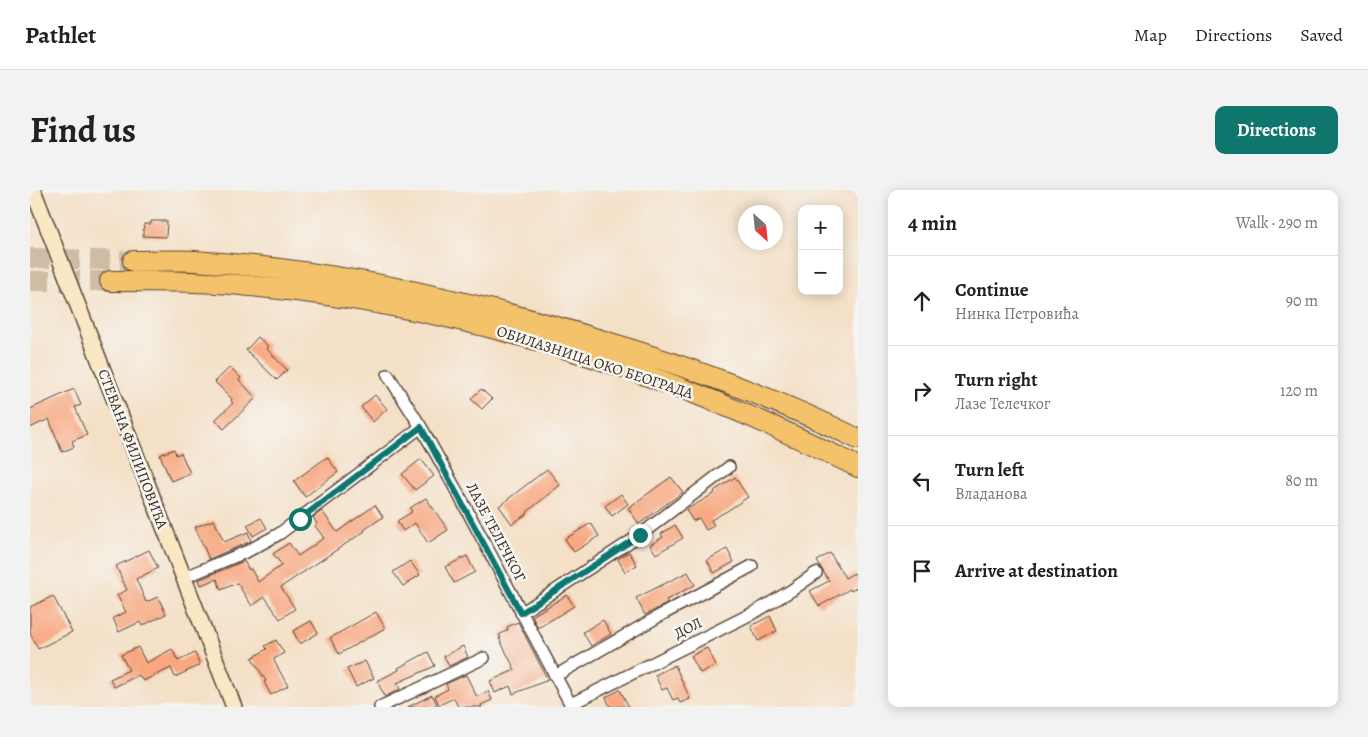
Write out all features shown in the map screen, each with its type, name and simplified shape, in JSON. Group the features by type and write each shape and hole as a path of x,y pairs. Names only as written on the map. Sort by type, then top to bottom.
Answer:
{"highway":[{"name":"ОБИЛАЗНИЦА ОКО БЕОГРАДА","path":"133,260 193,261 308,273 399,289 499,311 680,365 760,396 858,439"},
{"name":"ОБИЛАЗНИЦА ОКО БЕОГРАДА","path":"110,280 208,282 288,290 383,305 475,324 570,351 671,385 755,419 858,467"}],"main road":[{"name":"СТЕВАНА ФИЛИПОВИЋА","path":"33,190 234,707"}],"street":[{"name":"ЛАЗЕ ТЕЛЕЧКОГ","path":"388,375 421,427 571,706"},
{"path":"183,578 248,551 279,534 421,427"},
{"path":"521,613 640,535 729,467"},
{"path":"554,676 752,566"},
{"name":"ДОЛ","path":"571,706 757,611 816,573"},
{"path":"380,707 484,658"}],"building":[{"path":"151,221 167,221 166,237 143,236 144,224 151,224"},
{"path":"258,337 268,346 266,348 287,370 277,380 246,350"},
{"path":"230,367 256,398 224,429 215,420 233,403 232,399 215,382"},
{"path":"74,389 81,405 75,407 87,435 72,441 74,447 62,452 49,419 30,428 30,409"},
{"path":"481,389 492,399 482,409 471,399"},
{"path":"375,395 387,409 373,422 361,407"},
{"path":"174,449 176,455 181,453 190,473 171,481 160,455"},
{"path":"327,457 338,472 305,497 294,481"},
{"path":"421,459 434,476 415,490 402,474"},
{"path":"547,469 560,485 528,513 512,524 499,506"},
{"path":"671,477 683,492 639,524 628,508"},
{"path":"735,477 748,497 711,520 714,526 706,530 699,518 693,521 686,510 715,493 714,491"},
{"path":"621,494 628,504 612,516 605,506"},
{"path":"426,498 448,530 428,543 415,523 403,531 397,521 412,512 410,508"},
{"path":"375,505 383,517 281,587 295,609 280,619 265,597 252,606 237,583 221,590 217,579 201,585 199,580 244,561 258,582 282,565 273,554 289,543 298,556 324,538 315,526 317,524 313,517 322,511 337,532"},
{"path":"261,518 267,528 253,536 247,525"},
{"path":"214,520 224,542 248,532 251,541 209,559 195,527"},
{"path":"591,523 599,536 574,552 565,539"},
{"path":"675,525 683,538 656,554 650,545 663,537 661,534"},
{"path":"727,549 734,562 714,573 707,560"},
{"path":"149,550 158,568 136,579 146,602 158,597 166,614 142,626 140,622 119,632 113,618 126,612 117,595 127,590 116,566"},
{"path":"629,552 637,565 625,572 618,559"},
{"path":"830,553 845,578 854,573 858,580 858,587 851,591 850,589 819,606 810,591 829,581 817,561"},
{"path":"467,556 475,572 454,583 445,567"},
{"path":"410,561 420,575 403,586 393,572"},
{"path":"688,572 695,585 666,600 668,603 645,615 636,598"},
{"path":"567,595 574,606 538,628 532,616"},
{"path":"53,596 72,632 38,649 30,633 30,607"},
{"path":"376,612 385,628 339,654 330,638"},
{"path":"770,616 777,631 758,641 751,626"},
{"path":"603,620 611,634 591,646 583,632"},
{"path":"311,621 318,633 300,644 293,631"},
{"path":"518,622 548,680 513,694 510,686 495,693 490,681 515,670 499,635 508,630 507,627"},
{"path":"276,640 284,653 274,659 274,661 288,686 271,695 264,682 266,681 252,658 267,649 265,646"},
{"path":"463,646 468,657 449,666 444,656"},
{"path":"138,647 146,663 172,649 178,661 195,653 200,665 175,677 171,668 143,681 139,675 114,687 110,679 129,670 121,655"},
{"path":"707,648 716,665 700,673 691,656"},
{"path":"428,652 435,666 397,683 400,689 385,697 377,681"},
{"path":"365,661 374,678 356,687 347,669"},
{"path":"675,665 690,699 680,703 678,698 673,700 667,688 662,690 655,675"},
{"path":"466,675 477,697 488,691 492,700 481,705 482,707 458,707 454,698 439,705 435,696 448,689 446,684"},
{"path":"620,690 629,707 610,707 606,697"},
{"path":"432,695 437,704 431,707 408,707"}],"tunnel":[{"path":"30,258 133,261"},
{"path":"30,281 110,281"}],"route":[{"path":"300,519 421,427 521,613 640,535"}]}
